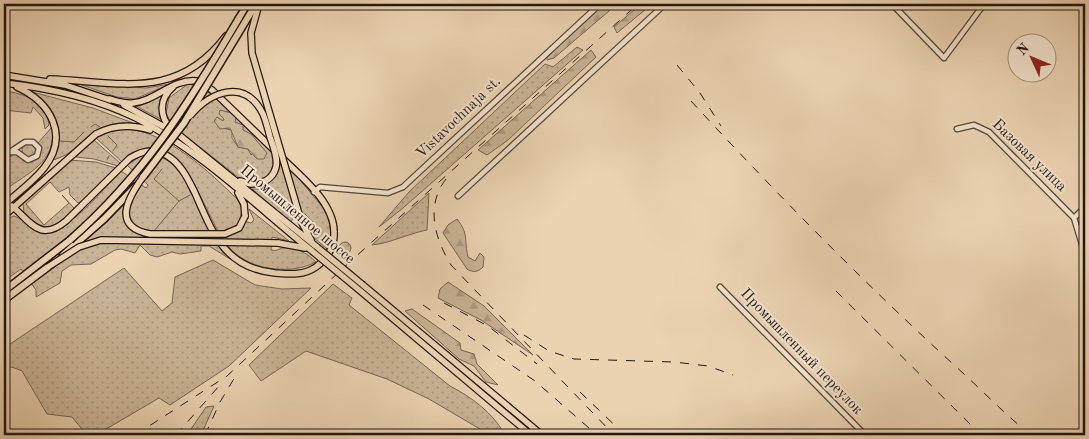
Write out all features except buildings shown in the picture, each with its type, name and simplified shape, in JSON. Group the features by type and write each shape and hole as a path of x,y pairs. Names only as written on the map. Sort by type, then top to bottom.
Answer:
{"highway":[{"path":"4,300 85,227 141,168 186,107 248,4"},
{"path":"4,290 21,283 48,267 104,219 143,178 177,136 258,4"}],"main road":[{"path":"258,4 250,33 252,53 301,221 314,249"},
{"path":"29,78 118,82 164,81 190,71 209,57 239,18"},
{"name":"Промышленное шоссе","path":"4,75 65,85 109,99 143,115 177,136 228,173 314,249"},
{"path":"16,194 12,202 14,207 32,225 41,230 50,230 59,227 130,158 141,152 155,150 169,157 181,169 218,242 231,256 257,270 295,274 318,266 333,245 332,218 314,192 206,86 192,80 178,84 140,102 126,103 109,99"},
{"path":"4,206 48,163 54,149 56,133 52,118 41,101 31,94 6,84"},
{"name":"Промышленное шоссе","path":"6,84 55,90 106,105 136,118 164,135 314,249 542,435"},
{"path":"178,84 168,92 162,106 165,121 177,136 198,108 210,97 227,92 245,96 263,114 276,154 273,173 260,184 246,184 228,173"},
{"path":"5,215 85,141 102,131 130,125 164,135"},
{"path":"143,178 130,196 126,209 129,223 139,231 150,234 225,234 238,228 245,216 244,204 234,187"},
{"path":"21,214 18,208 22,200"},
{"path":"4,206 14,207"},
{"path":"5,215 21,214"},
{"path":"48,267 79,247 101,240 278,243 294,244 314,249"},
{"name":"Промышленное шоссе","path":"361,287 531,435"}],"street":[{"name":"Vistavochnaja st.","path":"314,192 320,187 388,193 403,187 600,4"},
{"path":"458,196 559,104 601,61 666,4"},
{"path":"892,4 944,58 984,4"},
{"name":"Базовая улица","path":"957,130 974,125 989,132 1074,218 1084,251"},
{"path":"4,156 30,141 36,144 38,148 37,156 28,160 17,152 11,152"},
{"path":"1074,218 1085,207"},
{"name":"Промышленный переулок","path":"720,287 865,435"}],"green space":[{"path":"605,4 610,4 611,8 609,11 554,58 547,60 547,56"},
{"path":"641,4 652,4 617,33 614,27"},
{"path":"577,47 583,50 379,227 409,192 545,64 553,67"},
{"path":"591,50 596,57 508,140 487,155 478,150"},
{"path":"76,83 146,88 170,84 135,99 117,97"},
{"path":"188,84 203,87 231,113 226,111 223,121 226,129 232,130 232,138 238,147 248,149 251,155 260,145 235,122 236,118 290,168 329,215 332,234 327,249 313,237 308,229 314,223 305,214 294,216 291,222 252,189 261,189 263,191 268,188 262,179 255,183 243,181 172,125 166,113 169,98"},
{"path":"167,90 160,104 162,120 134,105"},
{"path":"4,91 26,96 39,104 44,110 49,125 45,129 43,118 33,107 31,113 4,110"},
{"path":"32,92 93,108 133,123 117,124 96,131 73,150 53,160 58,140 56,122 48,105"},
{"path":"220,110 231,113 236,118 235,122 243,125 243,130 251,134 267,153 264,159 257,159 248,149 238,147 230,128 220,129 214,121 217,117 223,121 224,119 219,114"},
{"path":"52,127 50,150 45,158 31,172 4,191 4,160 15,154 25,162 37,159 41,151 38,143"},
{"path":"127,129 157,137 187,155 238,200 242,209 240,220 251,223 254,220 249,209 289,241 272,237 271,250 287,247 296,249 305,253 316,262 296,268 275,269 262,267 244,260 229,247 188,174 175,158 161,149 143,150 122,162 96,138 113,130"},
{"path":"94,140 120,163 118,166 75,156"},
{"path":"29,143 34,145 36,150 34,155 29,157 24,155 22,150 24,145"},
{"path":"146,153 162,157 175,167 186,180 211,230 230,259 209,246 201,246 201,251 180,254 172,252 157,257 150,255 140,245 135,253 121,249 115,250 91,264 71,265 62,271 60,283 36,297 36,290 21,269 4,281 4,220 14,216 40,232 50,232 61,228 84,210 121,171 146,188 148,185 127,165"},
{"path":"69,160 96,162 116,168 78,203 70,195 69,187 59,192 50,182 26,204 44,225 69,203 62,195 74,208 57,225 44,226 38,224 24,214 23,202"},
{"path":"429,193 427,230 372,245"},
{"path":"457,219 465,233 468,257 475,261 480,253 484,257 483,267 477,271 467,269 443,233 448,225"},
{"path":"345,242 351,248 345,254 339,248"},
{"path":"213,260 255,285 282,289 311,288 229,366 170,405 159,398 96,435 87,435 72,417 47,414 22,371 12,367 4,368 4,348 124,268 162,311 172,303 175,277"},
{"path":"448,282 484,306 533,355 481,320 438,298 440,289"},
{"path":"333,284 352,298 349,305 450,386 482,407 495,420 505,435 492,435 485,432 429,399 387,379 306,351 261,381 249,365"},
{"path":"412,309 460,343 461,350 474,354 477,364 498,385 486,382 474,366 459,359 405,311"},
{"path":"214,406 201,435 187,435 206,407"}],"waterway":[{"path":"91,127 95,124 100,127"},
{"path":"60,141 74,142 84,132"},
{"path":"108,136 117,145 113,151"},
{"path":"107,160 109,156"},
{"path":"162,169 154,179 179,201"},
{"path":"154,231 179,201 190,195"}],"railway":[{"path":"135,435 227,376 353,259 638,4"},
{"path":"677,65 700,93 721,126"},
{"path":"691,101 852,268 919,333 1031,435"},
{"path":"446,179 440,189 434,211 437,233 451,265 614,435"},
{"path":"836,291 981,435"},
{"path":"444,303 488,326 537,364"},
{"path":"423,305 535,381 597,435"},
{"path":"524,335 549,351 574,359 674,362 708,366 733,375"},
{"path":"205,435 220,402 238,372"},
{"path":"176,435 219,386"},
{"path":"580,392 625,435"}]}
